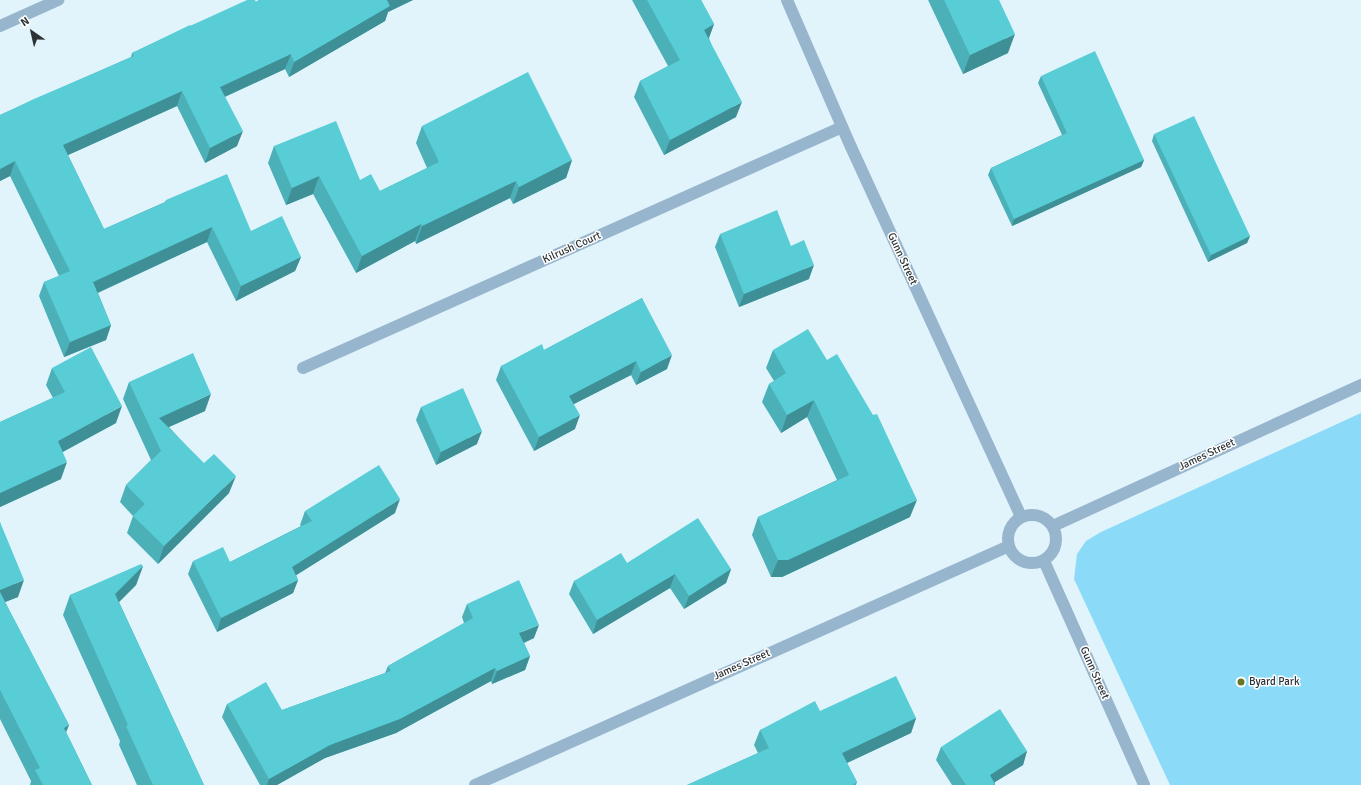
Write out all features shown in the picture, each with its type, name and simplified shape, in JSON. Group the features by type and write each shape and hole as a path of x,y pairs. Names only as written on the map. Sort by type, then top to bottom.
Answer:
{"street":[{"path":"0,26 58,0"},
{"name":"Gunn Street","path":"787,0 842,127 1021,517"},
{"name":"Kilrush Court","path":"303,368 842,127"},
{"name":"James Street","path":"1053,526 1361,385"},
{"path":"1038,515 1046,518 1053,526 1057,543 1051,555 1044,561 1036,564 1027,563 1019,560 1012,554 1007,537 1010,529 1021,517 1038,515"},
{"name":"James Street","path":"475,785 1009,546"},
{"name":"Gunn Street","path":"1044,561 1144,785"}],"shaded area":[{"name":"Byard Park","path":"1361,413 1361,785 1170,785 1074,579 1077,554 1086,541 1101,532"}],"building":[{"path":"247,0 255,0 256,2 259,0 387,0 390,6 294,62 291,54 220,87 243,131 210,148 182,91 63,145 104,229 227,174 251,231 282,216 301,257 241,286 212,227 93,282 111,325 70,342 44,282 70,271 15,161 0,169 0,115 134,56 132,53"},
{"path":"647,0 701,0 714,24 704,30 742,102 670,140 640,81 680,60"},
{"path":"944,0 999,0 1015,34 970,55"},
{"path":"1095,51 1144,160 1014,219 991,168 1067,133 1041,76"},
{"path":"528,72 572,160 519,187 516,181 422,226 421,224 362,256 319,176 292,188 274,146 336,121 360,180 371,174 380,191 439,162 422,126"},
{"path":"1194,116 1250,236 1211,255 1154,134"},
{"path":"777,210 791,246 804,240 814,265 744,294 720,234"},
{"path":"642,298 672,355 641,372 636,361 569,396 580,415 539,437 501,366 542,344 544,350"},
{"path":"808,329 827,360 837,354 873,415 877,414 917,500 788,560 778,560 758,517 849,475 814,400 787,415 769,384 786,373 773,350"},
{"path":"91,347 122,406 58,441 67,462 0,493 0,422 65,392 52,368"},
{"path":"193,353 211,394 159,418 204,463 214,454 236,476 164,546 133,516 145,504 126,485 161,451 129,382"},
{"path":"463,388 482,431 441,452 421,407"},
{"path":"379,465 400,499 292,567 298,580 221,618 193,561 223,547 230,562 312,521 305,511"},
{"path":"698,518 731,569 689,596 675,574 597,620 574,581 621,553 627,563"},
{"path":"0,522 24,580 0,590"},
{"path":"141,564 143,566 115,594 204,785 153,785 70,595"},
{"path":"519,580 539,625 519,633 530,656 497,671 495,668 400,719 330,745 269,779 227,704 266,682 282,710 391,671 388,666 473,618 467,604"},
{"path":"0,592 69,725 64,728 92,785 43,785 35,770 40,768 0,690"},
{"path":"896,676 916,718 842,753 857,782 852,785 687,785 769,748 760,730 815,701 820,711"},
{"path":"1000,709 1027,751 990,775 995,784 966,785 941,747"}],"place":[{"name":"Byard Park","path":"1241,682"}]}
